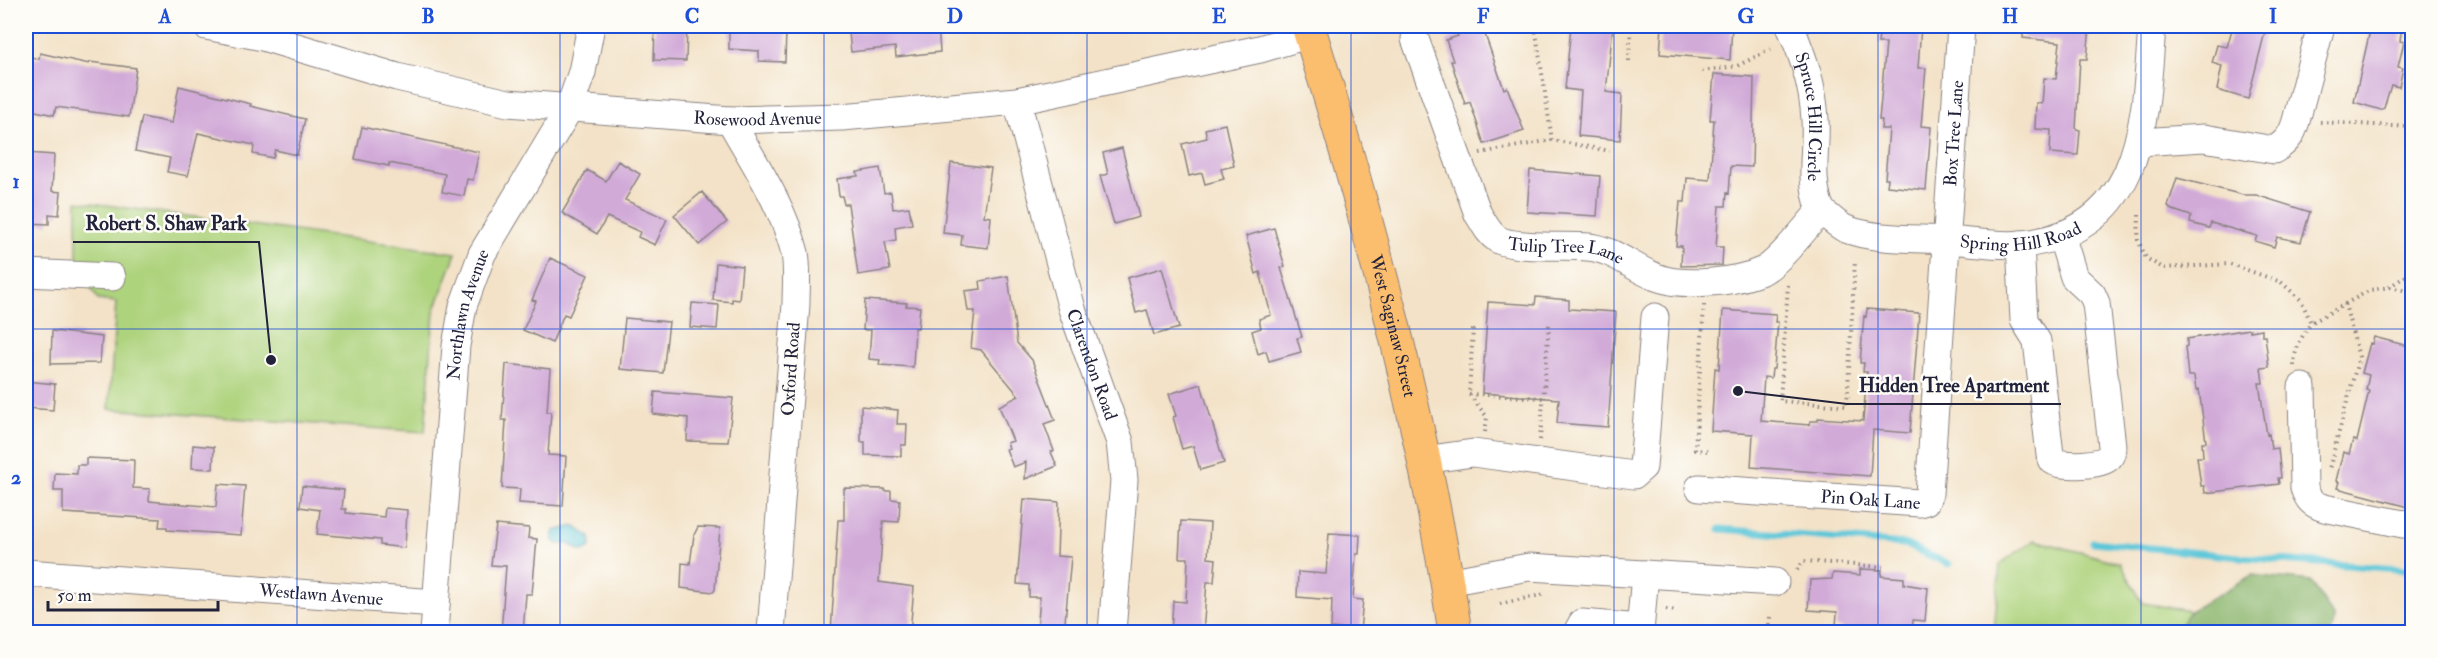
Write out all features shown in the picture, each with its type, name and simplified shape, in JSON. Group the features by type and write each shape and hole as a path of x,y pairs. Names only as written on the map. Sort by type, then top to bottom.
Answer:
{"main road":[{"name":"West Saginaw Street","path":"1309,30 1374,246 1424,460 1455,633"}],"street":[{"name":"Rosewood Avenue","path":"206,26 263,37 397,77 508,103 730,120 842,117 1017,101 1260,49 1309,30"},
{"name":"Northlawn Avenue","path":"434,633 456,346 463,306 482,254 569,108 582,72 591,26"},
{"name":"Spruce Hill Circle","path":"1790,26 1808,69 1815,119 1814,191 1821,210"},
{"name":"Box Tree Lane","path":"1945,240 1961,26"},
{"name":"Spring Hill Road","path":"1821,210 1844,228 1862,234 1945,240 2020,244 2061,235 2078,227 2109,203 2130,168 2139,142 2146,102 2152,26"},
{"path":"2139,142 2204,138 2274,150 2285,143 2292,134 2296,121 2320,26"},
{"name":"Tulip Tree Lane","path":"1415,39 1478,214 1488,231 1499,240 1517,244 1592,247 1617,256 1665,280 1705,283 1765,269 1794,242 1821,210"},
{"name":"Clarendon Road","path":"1017,101 1072,309 1120,442 1125,480 1112,633"},
{"name":"Oxford Road","path":"730,120 769,188 786,224 795,256 796,304 771,633"},
{"path":"2020,244 2024,320 2037,341 2050,454 2053,461 2062,466 2104,462 2110,456 2112,446 2097,303 2092,294 2074,276 2061,235"},
{"name":"Pin Oak Lane","path":"1699,488 1919,503 1926,501 1929,494 1945,240"},
{"path":"26,273 112,278"},
{"path":"1424,460 1473,453 1634,475 1643,467 1655,317"},
{"path":"2298,379 2304,489 2308,499 2314,505 2325,508 2403,524 2412,523"},
{"path":"1447,582 1529,567 1645,574 1786,576"},
{"name":"Westlawn Avenue","path":"26,573 436,603"},
{"path":"1577,633 1582,623 1640,630 1645,574"}],"path":[{"path":"1535,26 1552,140"},
{"path":"1629,61 1631,26"},
{"path":"1702,71 1737,66 1771,49"},
{"path":"2296,121 2412,127"},
{"path":"1480,153 1552,140 1610,151"},
{"path":"2139,215 2138,240 2146,258 2163,268 2230,264 2281,282 2301,300 2311,323"},
{"path":"1788,285 1780,401 1847,405 1855,261"},
{"path":"2298,379 2294,358 2301,337 2311,323 2370,291 2389,287 2412,272"},
{"path":"1705,283 1695,450 1712,451"},
{"path":"2389,287 2412,292"},
{"path":"2304,489 2319,491 2327,478 2359,357 2345,304"},
{"path":"1538,462 1549,324"},
{"path":"1473,329 1468,394 1487,417 1484,438"},
{"path":"1468,394 1543,398"},
{"path":"1786,576 1804,561 1883,567"},
{"path":"1770,617 1769,626 1774,633"}],"green space":[{"path":"77,201 456,253 434,312 425,432 109,409 116,302 98,300 77,262"},
{"path":"2035,540 2120,563 2143,603 2190,611 2176,632 1994,632 2000,564"},
{"path":"2252,575 2311,581 2334,618 2332,632 2176,632 2190,611"}],"water":[{"path":"574,526 590,537 591,545 587,550 581,551 569,544 558,544 553,540 554,531"}],"building":[{"path":"655,26 687,26 686,61 654,60"},
{"path":"729,26 769,26 769,30 786,30 785,62 759,61 759,51 729,49"},
{"path":"870,26 938,26 940,52 896,57 895,47 851,52 849,33 870,30"},
{"path":"1455,26 1482,26 1504,89 1507,87 1524,131 1484,144 1470,102 1465,104 1451,61 1453,61 1446,40 1458,36"},
{"path":"1571,26 1613,26 1606,92 1622,94 1620,140 1578,136 1581,91 1565,89"},
{"path":"1662,26 1732,26 1730,60 1660,54"},
{"path":"1880,26 1921,26 1918,68 1926,68 1921,126 1931,127 1926,190 1887,186 1888,179 1885,179 1889,129 1881,129 1882,120 1879,120 1886,43 1878,43"},
{"path":"2023,26 2090,26 2087,59 2080,59 2076,129 2080,130 2078,155 2050,153 2051,130 2035,129 2036,103 2042,104 2044,78 2056,79 2060,42 2023,38"},
{"path":"2233,26 2263,26 2261,32 2265,32 2248,99 2217,90 2222,66 2212,63 2217,45 2227,47"},
{"path":"2371,26 2402,26 2400,41 2404,42 2398,67 2403,68 2399,87 2391,85 2384,108 2381,110 2354,102"},
{"path":"40,53 89,64 90,62 136,68 129,117 56,107 54,115 26,109 26,56 39,59"},
{"path":"1714,74 1754,77 1752,167 1731,166 1726,206 1719,206 1716,247 1723,247 1722,265 1681,266 1682,246 1676,246 1680,202 1685,202 1687,178 1710,180 1714,120 1710,120"},
{"path":"179,86 305,119 297,155 275,150 273,158 253,154 254,145 198,133 188,176 167,172 170,158 135,151 142,117 172,123"},
{"path":"1225,124 1234,166 1221,169 1224,179 1205,184 1202,173 1189,176 1182,144 1207,138 1205,129"},
{"path":"362,127 479,152 473,180 467,179 464,196 442,192 445,174 355,159"},
{"path":"1122,148 1139,217 1114,224 1100,176 1108,174 1103,153"},
{"path":"26,153 54,155 52,191 61,192 59,215 49,214 49,224 26,223"},
{"path":"618,161 640,174 625,200 667,219 655,245 638,237 640,232 607,217 597,234 562,213 587,170 606,181"},
{"path":"951,163 991,168 984,216 991,217 988,248 961,245 962,235 943,233"},
{"path":"880,168 884,193 891,192 893,209 909,207 912,224 895,227 896,240 885,242 890,270 858,275 848,204 844,204 842,196 839,196 837,179 858,176 857,172"},
{"path":"1530,170 1600,176 1597,216 1527,212"},
{"path":"2177,178 2243,195 2256,195 2310,212 2301,242 2277,237 2274,247 2255,241 2257,236 2211,223 2209,228 2190,223 2191,216 2170,209 2168,206"},
{"path":"702,192 727,222 699,245 674,215"},
{"path":"1274,228 1285,267 1281,268 1302,337 1297,338 1301,352 1269,361 1266,351 1258,354 1252,331 1261,328 1259,319 1271,315 1260,272 1256,274 1246,236"},
{"path":"550,258 588,275 569,316 564,314 552,343 523,330 536,301 532,300"},
{"path":"716,263 742,266 739,300 732,299 732,302 713,300"},
{"path":"1162,268 1179,328 1154,335 1147,310 1136,313 1127,278"},
{"path":"1008,276 1017,343 1032,360 1055,420 1044,424 1057,466 1025,479 1026,462 1013,467 1006,449 1009,448 1007,443 1013,441 999,406 1019,396 981,350 971,348 975,311 968,311 965,291 981,289 980,281"},
{"path":"1536,297 1569,300 1569,309 1616,312 1608,427 1557,423 1559,399 1482,393 1488,302 1535,305"},
{"path":"865,300 907,303 906,306 920,307 918,328 915,328 913,367 879,365 880,360 869,359 871,330 863,330"},
{"path":"692,303 719,305 717,329 690,327"},
{"path":"1867,309 1919,313 1910,433 1873,430 1870,476 1751,467 1753,434 1711,431 1715,368 1719,369 1723,310 1776,314 1775,322 1778,322 1774,369 1772,369 1771,378 1764,377 1761,421 1809,425 1810,421 1818,421 1818,418 1863,421 1867,372 1863,372 1864,363 1860,363 1864,316 1866,317"},
{"path":"625,318 669,322 663,373 620,369"},
{"path":"2250,329 2250,331 2262,329 2262,336 2265,336 2269,367 2261,368 2263,383 2259,383 2267,435 2269,434 2271,449 2278,448 2281,478 2278,478 2279,484 2205,493 2204,486 2201,486 2197,457 2203,457 2202,442 2206,442 2199,389 2196,390 2194,376 2188,376 2185,347 2187,339"},
{"path":"52,331 102,337 100,363 51,364"},
{"path":"2374,337 2412,347 2412,500 2410,500 2409,507 2337,488 2339,482 2336,481 2343,452 2349,454 2353,440 2357,441 2369,391 2366,390 2369,375 2362,373 2370,343 2372,344"},
{"path":"506,364 550,369 547,412 551,412 548,455 566,456 563,506 519,503 520,489 502,488 506,420 502,420"},
{"path":"26,381 55,384 53,410 26,408"},
{"path":"1201,384 1224,463 1200,470 1193,446 1182,449 1169,394"},
{"path":"655,392 733,398 728,442 687,441 688,418 653,414"},
{"path":"861,406 898,410 897,424 907,424 906,445 901,445 901,456 865,455 865,442 861,442"},
{"path":"193,445 214,447 213,469 192,468"},
{"path":"86,458 134,460 133,488 150,489 149,501 216,507 218,484 245,486 241,535 167,530 167,527 159,527 160,519 63,513 63,491 54,491 55,473 77,474 77,465 86,465"},
{"path":"302,486 344,490 342,509 346,509 346,513 384,517 385,508 407,510 405,548 380,545 380,540 317,534 320,510 300,507"},
{"path":"844,488 885,489 885,491 891,491 891,499 900,500 899,522 883,521 879,582 914,587 910,633 831,633 838,520 844,520"},
{"path":"1024,499 1059,502 1057,556 1071,557 1064,633 1037,633 1040,597 1029,597 1029,585 1017,584"},
{"path":"1181,521 1210,523 1208,558 1216,559 1214,582 1207,582 1203,633 1171,633 1173,601 1186,602 1188,558 1179,558"},
{"path":"496,525 529,528 528,538 537,539 532,594 526,594 523,633 501,633 506,566 491,565"},
{"path":"698,527 720,528 713,592 681,588 682,563 690,564 694,535"},
{"path":"1329,533 1360,535 1359,554 1356,554 1353,599 1363,600 1360,631 1331,628 1332,600 1297,597 1298,572 1326,574"},
{"path":"1860,569 1882,570 1881,576 1904,578 1904,584 1928,588 1925,621 1913,620 1912,633 1842,633 1842,628 1836,627 1837,612 1808,610 1810,580 1832,579 1833,573 1860,575"}],"waterway":[{"path":"1720,529 1904,544 1949,564"},
{"path":"2093,542 2239,557 2412,570"}],"place":[{"name":"Robert S. Shaw Park","path":"271,360"},
{"name":"Hidden Tree Apartment","path":"1738,391"}]}
